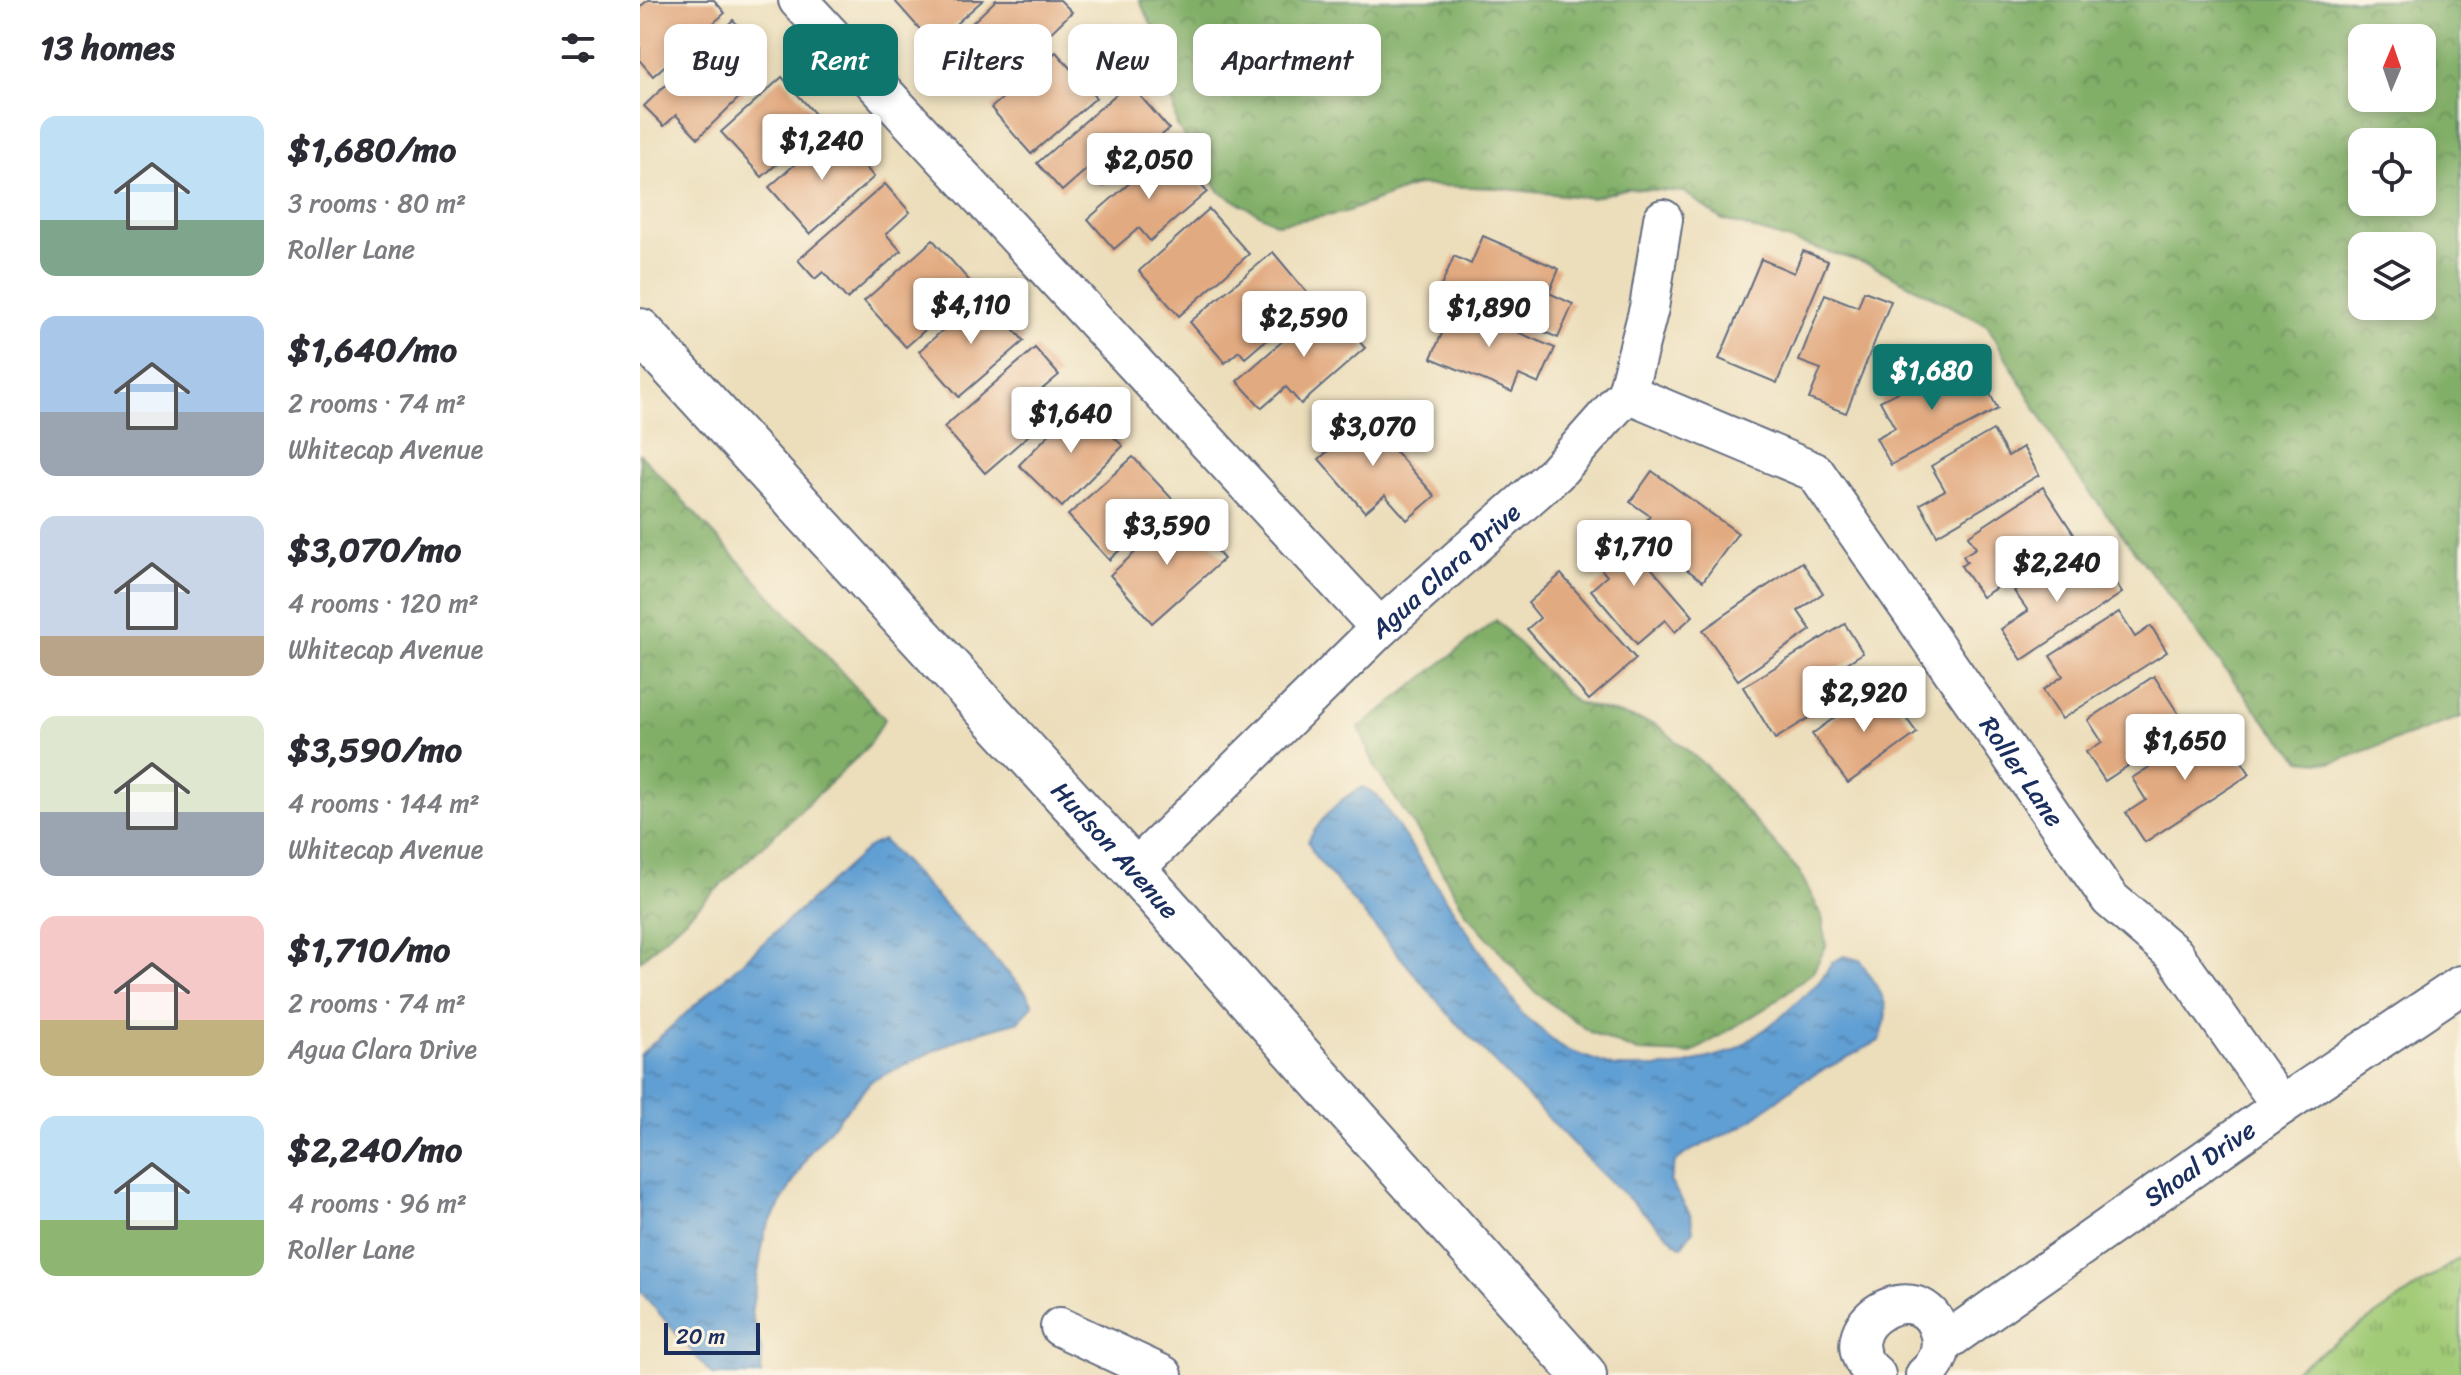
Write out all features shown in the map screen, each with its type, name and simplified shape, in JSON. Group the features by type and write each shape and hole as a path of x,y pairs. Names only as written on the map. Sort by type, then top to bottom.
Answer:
{"street":[{"path":"798,0 1380,628"},
{"name":"Agua Clara Drive","path":"1134,870 1380,628 1556,473 1627,393 1649,308 1663,219"},
{"name":"Hudson Avenue","path":"640,331 1134,870 1584,1375"},
{"name":"Roller Lane","path":"1627,393 1815,472 2110,899 2174,954 2281,1106"},
{"name":"Shoal Drive","path":"1933,1360 2281,1106 2461,985"},
{"name":"Shoal Drive","path":"1876,1375 1865,1361 1861,1336 1874,1314 1886,1307 1912,1305 1933,1320 1933,1360"},
{"path":"1060,1327 1163,1375"}],"green space":[{"path":"1139,0 2461,0 2461,717 2331,763 2301,760 2264,720 2069,465 1987,325 1871,265 1721,219 1684,192 1627,188 1592,198 1496,188 1417,185 1343,213 1277,224 1220,192 1177,126 1172,96 1177,96 1177,24 1151,24"},
{"path":"640,454 885,719 866,749 640,961"},
{"path":"1496,620 1575,702 1657,725 1707,767 1799,871 1822,916 1826,946 1813,972 1769,1006 1690,1054 1638,1052 1590,1032 1535,992 1467,914 1421,836 1377,771 1359,728"},
{"path":"2461,1257 2461,1375 2288,1375"}],"water":[{"path":"1363,787 1377,795 1523,1015 1564,1049 1614,1067 1676,1067 1734,1051 1779,1019 1819,982 1833,962 1844,956 1860,960 1883,998 1886,1017 1879,1041 1802,1081 1745,1125 1688,1152 1675,1162 1670,1181 1691,1216 1693,1230 1681,1247 1601,1173 1451,1017 1314,855 1308,841 1319,825 1338,803"},
{"path":"883,840 1025,991 1033,1005 1019,1021 963,1037 871,1081 810,1152 765,1231 751,1313 762,1352 761,1375 712,1375 640,1291 640,1055 870,846"}],"building":[{"path":"648,0 714,0 725,13 712,24 664,24 664,66 653,76 640,61 640,7"},
{"path":"894,0 983,0 956,24 915,24"},
{"path":"996,0 1060,0 1072,12 1052,31 1052,24 971,24"},
{"path":"1056,52 1068,66 1068,96 1096,98 1031,154 991,108 1005,96 1052,96 1052,55"},
{"path":"782,77 783,96 799,96 823,123 762,177 721,132 761,96 767,96 767,91"},
{"path":"664,87 664,96 741,96 698,138 676,115 664,126 644,106"},
{"path":"1114,96 1140,96 1169,129 1103,186 1087,169 1062,191 1037,163"},
{"path":"834,130 874,177 810,234 769,187"},
{"path":"1170,148 1207,192 1150,241 1139,228 1114,249 1088,219"},
{"path":"885,184 910,212 886,234 901,251 847,299 823,272 815,279 798,260"},
{"path":"1209,209 1249,254 1179,316 1139,271"},
{"path":"1483,236 1559,269 1549,293 1573,304 1558,338 1441,286 1454,256 1471,264"},
{"path":"933,240 974,286 906,347 864,301"},
{"path":"1803,251 1828,261 1777,383 1719,359 1761,259 1794,273"},
{"path":"1273,252 1313,300 1245,358 1239,351 1225,363 1190,322"},
{"path":"1864,291 1891,301 1846,413 1809,399 1821,369 1799,361 1825,294 1858,307"},
{"path":"983,295 1024,341 959,397 919,351"},
{"path":"1444,301 1555,348 1539,384 1519,375 1512,392 1431,358 1444,329 1434,325"},
{"path":"1326,303 1365,348 1301,404 1286,387 1262,408 1237,381"},
{"path":"1035,348 1059,375 1034,396 1051,416 985,473 944,427"},
{"path":"1952,364 1965,388 1982,379 1998,409 1891,465 1876,438 1895,428 1880,401"},
{"path":"1079,404 1123,446 1062,507 1019,465"},
{"path":"1355,406 1435,496 1407,520 1385,495 1365,512 1319,459 1344,437 1333,424"},
{"path":"1993,430 2008,456 2023,447 2039,475 1937,535 1920,504 1945,490 1931,466"},
{"path":"1133,457 1174,501 1109,560 1068,515"},
{"path":"1652,471 1738,533 1703,581 1637,534 1650,516 1630,502"},
{"path":"2043,487 2075,536 1982,597 1961,566 1967,562 1963,556 1976,548 1968,536"},
{"path":"1181,511 1224,559 1152,623 1110,575"},
{"path":"1614,525 1693,616 1675,632 1665,620 1637,644 1591,590 1607,576 1585,550"},
{"path":"2073,551 2092,580 2107,570 2122,593 2022,660 2001,629 2028,611 2014,591"},
{"path":"1802,562 1823,593 1798,611 1811,630 1738,680 1703,630"},
{"path":"1561,574 1636,659 1589,700 1527,629 1540,618 1528,603"},
{"path":"2119,612 2135,637 2151,626 2167,652 2062,719 2043,690 2063,676 2050,656"},
{"path":"1845,624 1863,653 1836,670 1850,692 1775,739 1743,687"},
{"path":"2154,676 2187,727 2105,781 2086,752 2102,742 2088,720"},
{"path":"1881,684 1917,733 1848,783 1812,734"},
{"path":"2217,724 2250,774 2145,842 2126,813 2146,800 2132,778"}]}
